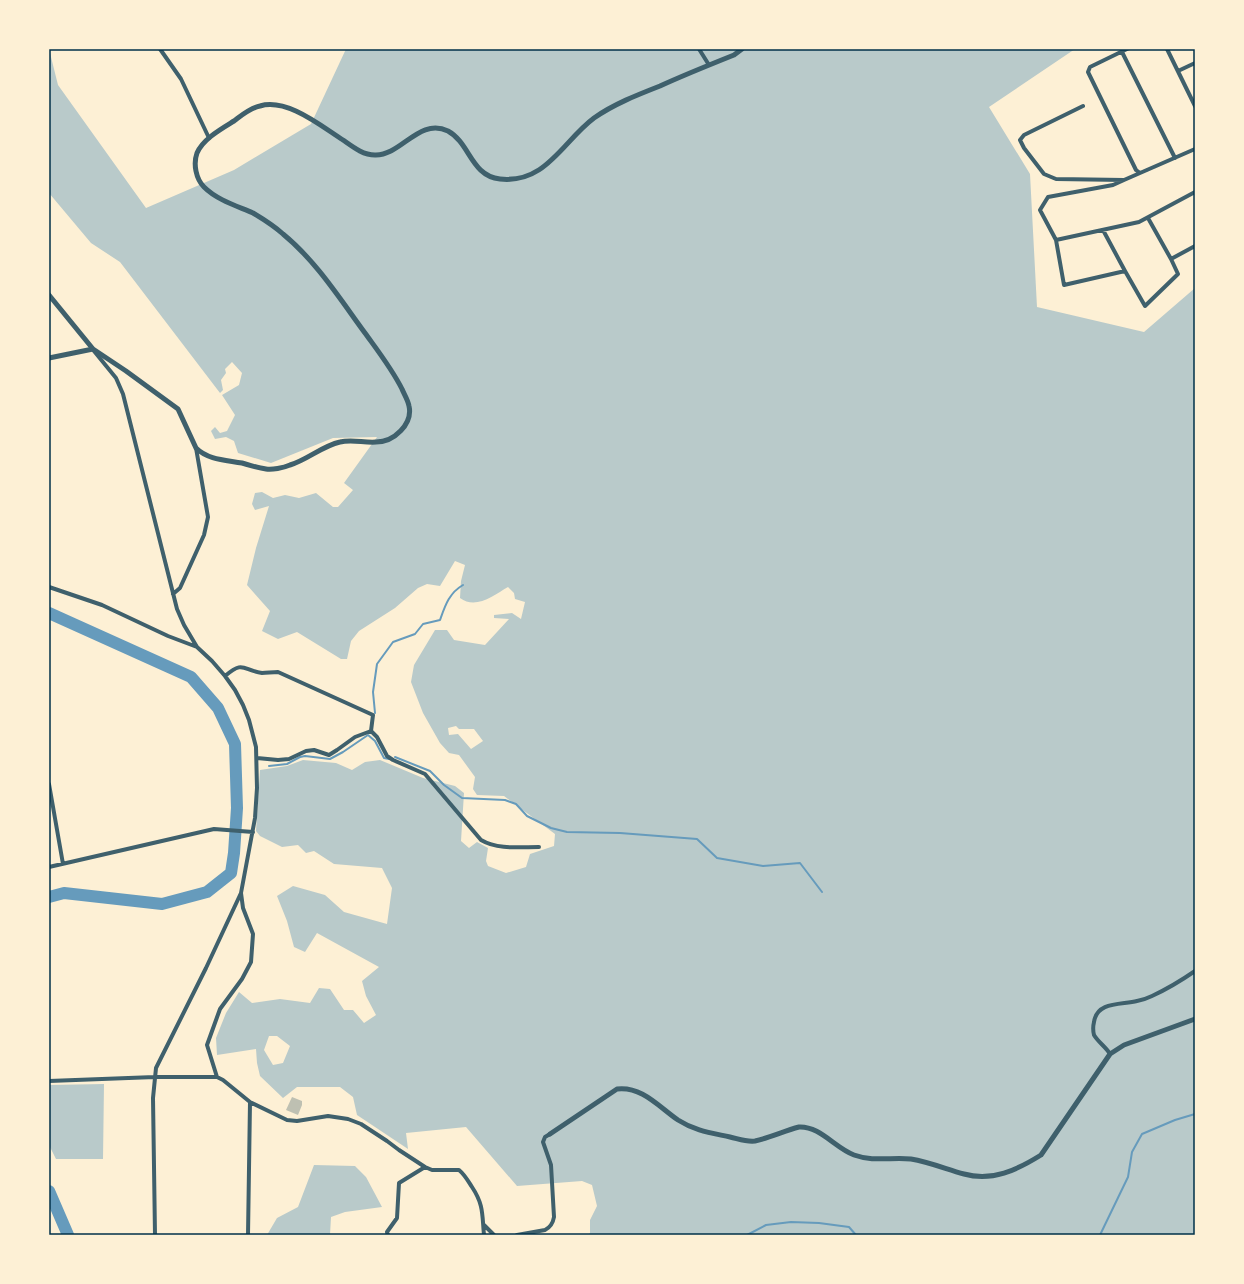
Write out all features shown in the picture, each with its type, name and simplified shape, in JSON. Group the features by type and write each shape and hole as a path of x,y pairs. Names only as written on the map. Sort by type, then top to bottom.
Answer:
{"street":[{"path":"160,49 181,79 210,138"},
{"path":"699,49 709,65"},
{"path":"196,448 201,453 215,459 268,469 290,466 340,442 363,441 380,443 402,429 407,423 410,414 409,404 386,362 307,256 283,234 256,215 216,196 204,187 198,179 195,166 197,154 210,138 248,110 268,104 280,105 304,115 360,151 374,155 383,154 396,148 418,133 428,129 443,130 450,132 458,140 479,170 486,175 504,180 523,177 537,172 554,160 577,133 606,110 633,97 734,55 742,49"},
{"path":"1127,49 1090,67 1088,72 1136,170 1140,173"},
{"path":"1167,49 1195,106"},
{"path":"1122,52 1175,158"},
{"path":"1178,71 1195,63"},
{"path":"1083,106 1024,135 1020,140 1024,148 1044,174 1056,179 1124,180"},
{"path":"1125,271 1064,285 1056,240 1040,210 1048,197 1112,185 1195,149"},
{"path":"1056,240 1139,222 1195,192"},
{"path":"1103,230 1145,306 1178,274 1148,218"},
{"path":"1171,259 1195,246"},
{"path":"49,295 116,378 123,394 177,609 184,625 197,647 212,661 235,690 249,720 256,747 257,788 241,893 206,968 156,1068 153,1098 155,1235"},
{"path":"49,358 93,349 178,409 196,448 208,517 204,535 180,588 173,594"},
{"path":"49,587 102,605 168,636 197,647"},
{"path":"224,676 234,668 240,667 264,673 278,672 373,715 372,731 377,737 387,756 425,774 481,840 487,844 496,846 539,847"},
{"path":"257,758 278,760 289,759 306,751 314,750 329,755 355,737 372,731"},
{"path":"49,784 63,864"},
{"path":"49,867 215,829 251,832"},
{"path":"217,1077 207,1045 220,1009 246,972 251,962 253,934 243,908 241,893"},
{"path":"1110,1054 1094,1034 1094,1019 1098,1013 1110,1005 1137,1001 1152,996 1195,971"},
{"path":"517,1235 545,1230 549,1228 553,1222 551,1165 543,1142 545,1137 617,1088 624,1088 642,1094 678,1120 696,1130 708,1133 746,1141 755,1141 799,1126 804,1126 816,1130 844,1150 856,1156 877,1160 909,1159 926,1162 966,1174 990,1177 1019,1167 1041,1155 1110,1054 1124,1045 1195,1019"},
{"path":"49,1081 155,1077 217,1077 223,1080 250,1102 287,1120 297,1121 328,1116 348,1119 373,1131 425,1167 432,1170 459,1170 465,1175 479,1196 484,1224 484,1235"},
{"path":"248,1235 250,1102"},
{"path":"388,1235 387,1232 397,1218 399,1183 425,1167"},
{"path":"484,1224 494,1235"}],"shaded area":[{"path":"49,49 58,85 146,208 234,170 311,124 346,49 1075,49 989,107 1030,174 1037,307 1144,332 1195,288 1195,1235 588,1235 590,1233 590,1220 597,1206 592,1185 582,1181 517,1186 466,1127 406,1133 408,1149 357,1115 353,1097 340,1087 297,1087 283,1098 260,1076 256,1049 217,1055 216,1038 226,1013 239,992 252,1003 280,999 310,1003 319,988 330,989 344,1010 353,1010 364,1023 376,1015 366,996 362,981 379,967 317,933 305,952 294,947 287,921 277,896 293,886 325,895 344,912 387,924 392,888 382,868 334,864 314,851 306,853 298,845 282,847 260,836 256,831 260,770 287,766 303,760 336,763 352,770 365,762 380,760 423,778 455,786 464,793 461,841 469,848 477,842 488,848 486,861 488,866 506,873 526,867 530,854 554,846 555,834 504,796 477,795 473,789 475,777 459,755 449,753 440,743 423,713 411,682 414,665 435,630 447,630 454,640 485,645 509,619 494,618 494,615 512,613 521,619 525,602 515,599 514,593 508,587 479,602 466,601 460,598 461,581 465,565 455,561 440,586 427,584 418,588 395,608 359,631 351,641 347,659 341,659 297,632 278,639 262,631 270,611 247,585 256,548 269,506 255,510 252,504 255,493 262,492 273,498 285,495 299,498 316,493 333,507 338,507 353,490 344,483 377,437 333,438 271,463 238,453 234,441 226,437 215,439 211,431 215,427 220,433 227,431 235,415 222,395 239,385 242,373 232,362 225,369 226,373 221,380 223,390 220,393 120,262 91,243 49,193","holes":["456,726 459,729 474,729 483,741 471,749 458,734 449,735 448,728","269,1036 277,1036 290,1046 283,1063 273,1065 264,1050"]},
{"path":"104,1084 103,1159 56,1159 49,1145 49,1085"},
{"path":"314,1165 355,1166 366,1177 382,1207 345,1212 331,1217 330,1235 267,1235 277,1218 298,1207"}],"building":[{"path":"292,1097 302,1101 298,1115 286,1110"}],"waterway":[{"path":"375,713 373,692 377,664 393,642 415,634 423,624 440,620 451,596 463,585"},
{"path":"49,613 191,677 218,708 235,744 237,808 231,873 207,892 162,904 64,893 49,897"},
{"path":"269,766 287,764 305,756 330,759 368,735 375,741 384,758 389,759"},
{"path":"395,757 430,771 444,785 462,798 505,800 516,804 527,816 551,828 567,832 620,833 697,839 717,858 763,866 800,863 822,892"},
{"path":"1100,1235 1128,1177 1132,1152 1142,1134 1175,1120 1195,1114"},
{"path":"49,1191 68,1235"},
{"path":"747,1235 766,1225 791,1222 819,1223 849,1227 856,1235"}]}
